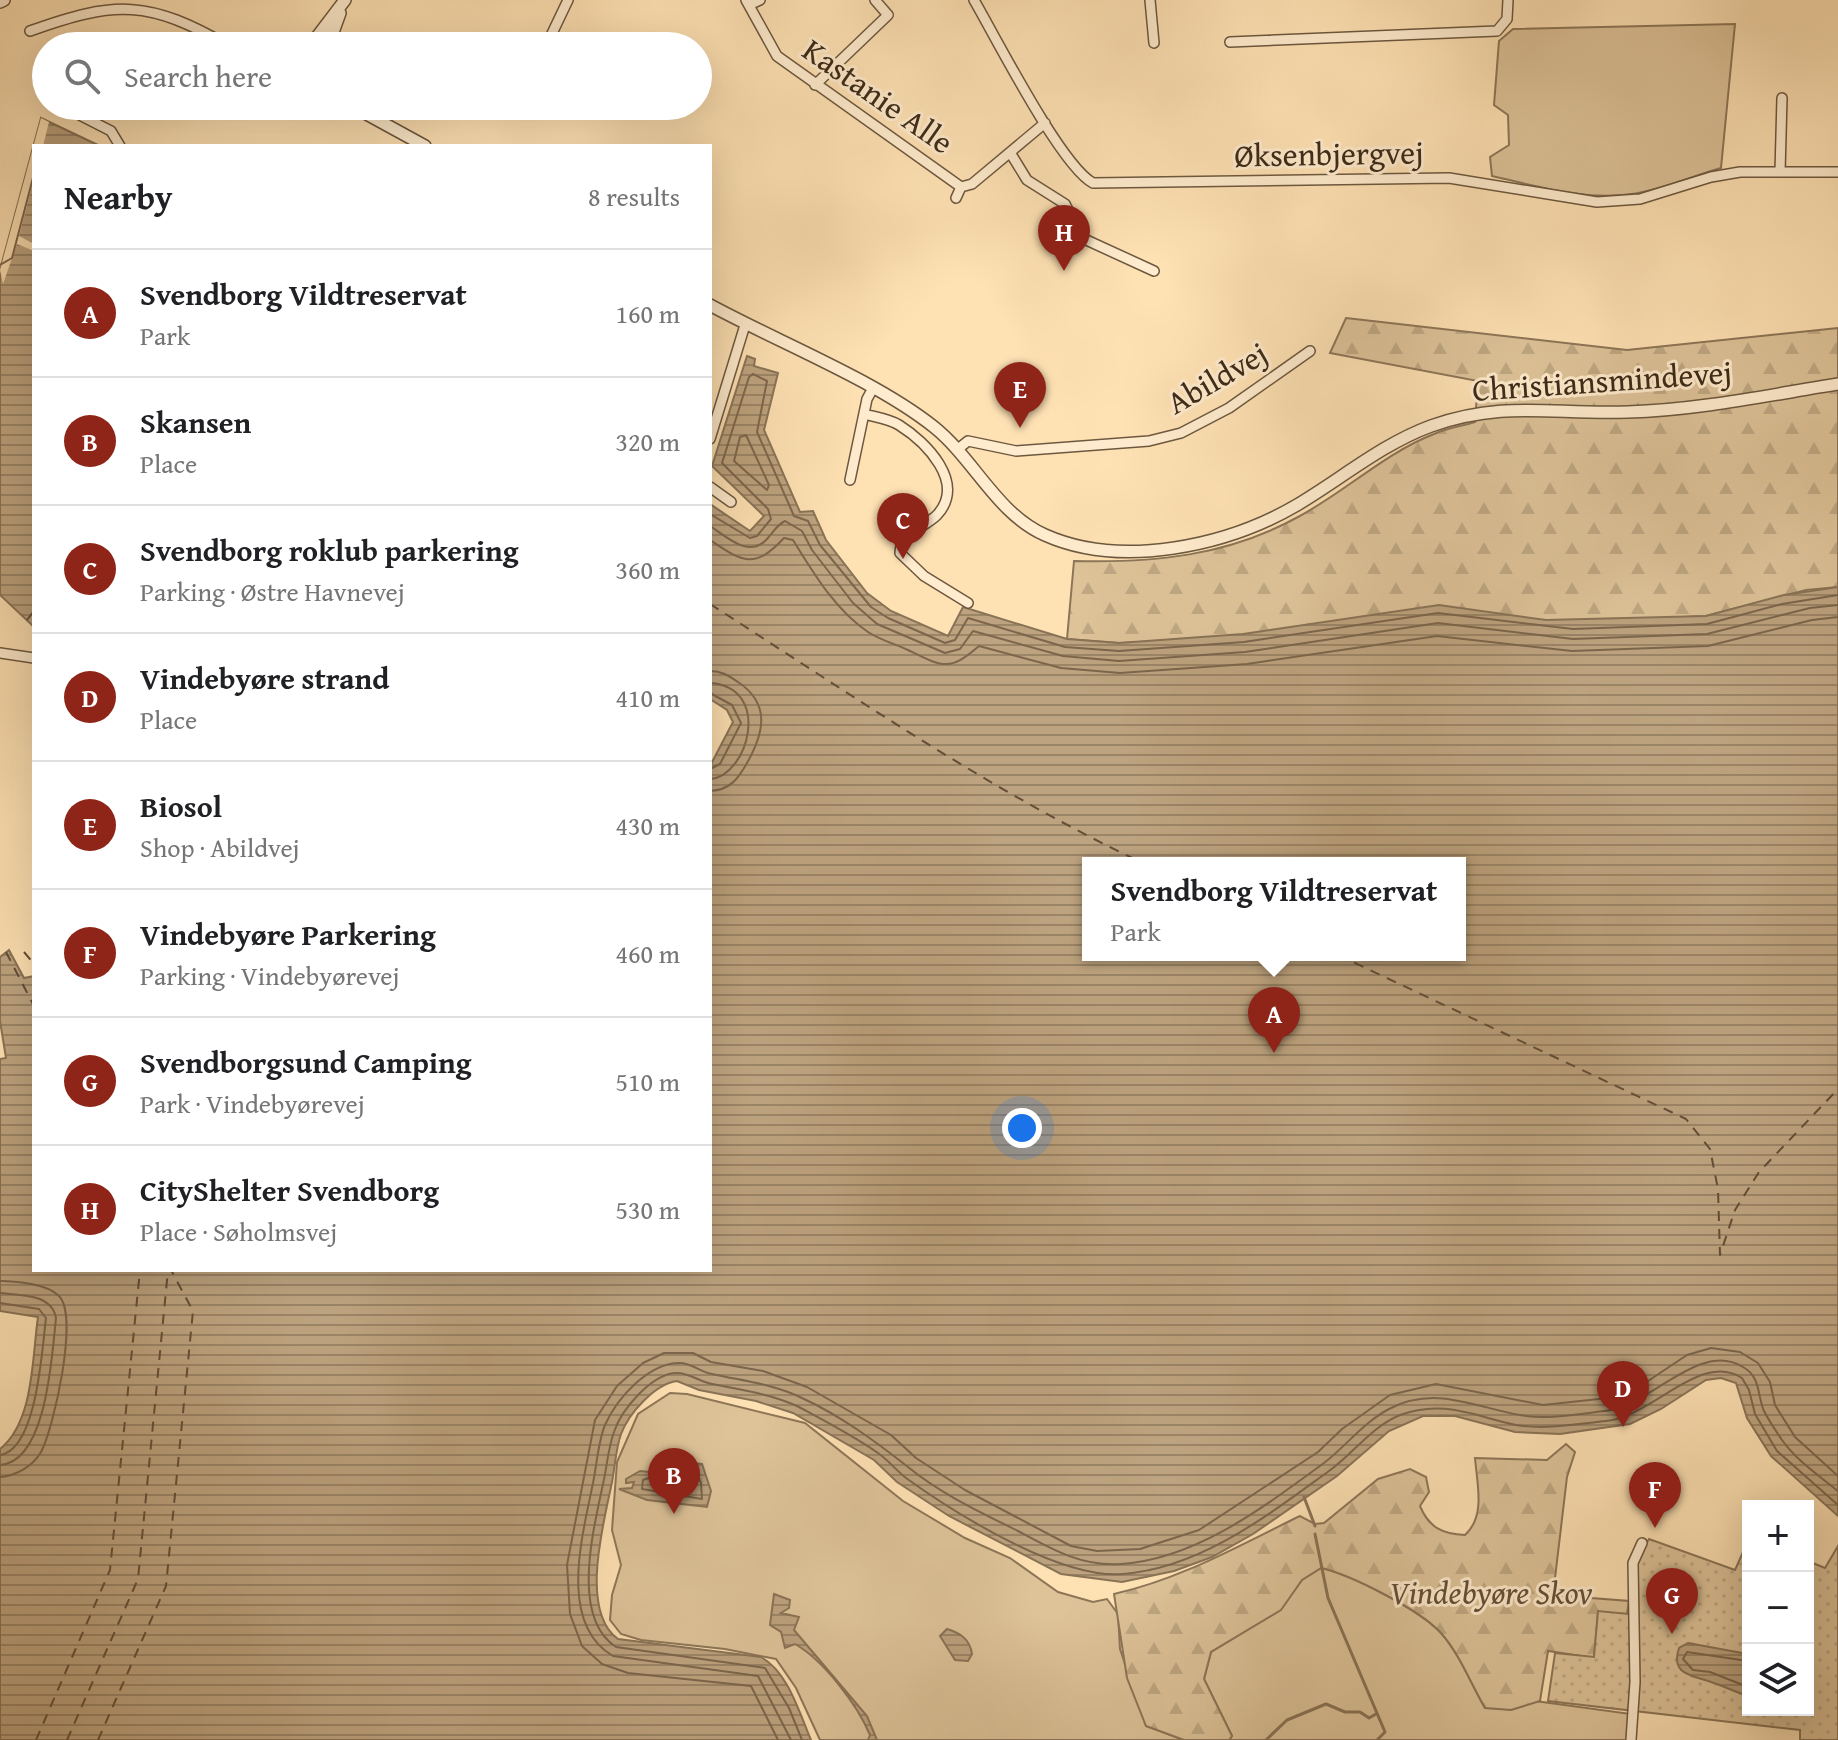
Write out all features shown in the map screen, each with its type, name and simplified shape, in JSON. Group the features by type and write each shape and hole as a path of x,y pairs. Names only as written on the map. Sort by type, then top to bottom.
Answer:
{"street":[{"path":"321,32 345,0"},
{"path":"333,32 345,0"},
{"path":"553,32 568,0"},
{"path":"747,3 760,0"},
{"path":"815,85 888,15 875,0"},
{"name":"Øksenbjergvej","path":"974,0 1045,123 1082,177 1093,183 1449,178 1597,202 1652,196 1711,177 1838,172"},
{"path":"1150,0 1154,43"},
{"path":"1230,42 1497,31 1503,28 1508,0"},
{"path":"30,31 89,6 128,2 174,15 204,32"},
{"name":"Kastanie Alle","path":"747,3 777,56 961,187"},
{"path":"1780,172 1782,98"},
{"path":"89,120 111,131 119,144"},
{"path":"373,120 421,144"},
{"path":"956,198 961,187 972,184 1045,123"},
{"path":"1011,154 1027,180 1065,204 1082,238 1154,271"},
{"name":"Christiansmindevej","path":"712,306 917,414 958,449 1006,507 1044,535 1086,548 1145,550 1211,539 1245,529 1294,507 1402,439 1464,416 1499,409 1629,412 1838,384"},
{"path":"712,432 745,325"},
{"name":"Abildvej","path":"958,449 968,441 1016,451 1149,441 1181,433 1229,408 1310,351"},
{"path":"850,480 872,390"},
{"path":"864,414 897,424 939,461 946,476 943,506 936,516 905,539 900,553 924,576 968,603"},
{"path":"712,488 731,502"},
{"path":"0,653 32,658"},
{"path":"1631,1740 1635,1682 1633,1563 1642,1543"}],"green space":[{"path":"1735,24 1721,168 1654,189 1614,196 1561,191 1492,176 1490,157 1509,145 1508,115 1494,105 1499,41 1513,29"},
{"path":"1346,318 1627,350 1838,328 1838,587 1806,590 1706,616 1119,643 1067,639 1074,561 1161,558 1217,549 1244,541 1298,517 1416,442 1475,422 1478,381 1330,353"},
{"path":"670,1393 687,1394 805,1423 903,1501 965,1538 1010,1558 1058,1592 1093,1602 1107,1599 1118,1614 1120,1649 1146,1726 1184,1740 820,1740 796,1688 776,1659 725,1649 641,1640 621,1634 610,1620 612,1595 621,1565 612,1530 617,1462 638,1414"},
{"name":"Vindebyøre Skov","path":"1566,1444 1575,1452 1567,1477 1553,1595 1629,1601 1627,1614 1598,1612 1594,1658 1548,1651 1540,1701 1511,1710 1485,1708 1454,1650 1431,1624 1385,1594 1321,1568 1302,1580 1281,1610 1211,1652 1204,1679 1232,1736 1229,1740 1184,1740 1146,1726 1127,1678 1114,1594 1186,1571 1300,1516 1315,1524 1324,1523 1378,1479 1410,1469 1426,1477 1429,1492 1420,1506 1432,1525 1443,1531 1465,1535 1476,1519 1478,1509 1475,1458 1547,1460"},
{"path":"1649,1539 1735,1570 1742,1554 1742,1716 1814,1716 1814,1563 1825,1568 1838,1546 1838,1740 1800,1740 1800,1730 1548,1701 1555,1653 1594,1657 1598,1611 1638,1615 1635,1563"},
{"path":"1321,1568 1385,1594 1431,1624 1454,1650 1485,1708 1535,1701 1631,1714 1627,1740 1229,1740 1232,1736 1204,1679 1211,1652 1280,1610 1302,1580"}],"water":[{"path":"40,120 45,120 96,144 34,144"},
{"path":"32,151 32,625 0,595 0,270"},
{"path":"747,356 755,359 754,366 778,373 764,430 800,512 813,511 826,540 867,593 891,611 948,636 963,607 1067,639 1119,643 1243,634 1439,605 1546,620 1706,616 1784,595 1838,587 1838,1516 1771,1456 1747,1418 1736,1383 1721,1378 1706,1380 1661,1409 1630,1424 1560,1434 1515,1432 1455,1416 1423,1416 1389,1431 1337,1476 1253,1534 1212,1557 1174,1571 1122,1582 1061,1574 949,1516 897,1482 874,1460 793,1413 756,1401 699,1390 677,1381 660,1388 644,1401 621,1434 597,1565 599,1608 606,1626 618,1639 761,1657 786,1682 811,1740 0,1740 0,1449 11,1437 25,1406 38,1317 0,1311 0,1059 6,1058 0,1021 0,957 9,950 24,978 32,976 32,1272 712,1272 712,762 733,722 727,710 712,700 712,505 750,531 764,516 712,466"},
{"path":"675,1461 702,1464 711,1491 707,1507 647,1500 619,1489 632,1488 634,1482 626,1483 626,1479 640,1471 650,1472"},
{"path":"774,1594 790,1600 789,1608 781,1613 799,1617 794,1630 867,1716 877,1740 868,1740 870,1735 857,1710 817,1661 795,1644 785,1648 781,1632 770,1625"},
{"path":"947,1629 967,1641 972,1654 968,1661 955,1660 940,1636"},
{"path":"1688,1643 1742,1653 1742,1694 1684,1672 1678,1664 1679,1648"}],"pier":[{"path":"40,120 49,122 44,144 34,144"},
{"path":"32,151 32,187 19,236 32,243 32,250 17,244 3,284 0,270"}],"waterway":[{"path":"1304,1497 1315,1526"},
{"path":"1315,1534 1328,1598 1385,1732 1377,1740"},
{"path":"1266,1740 1287,1720 1326,1704 1345,1712 1360,1712 1369,1718 1376,1714"}],"ferry route":[{"path":"712,605 976,773 1131,857"},
{"path":"27,620 32,614"},
{"path":"6,952 32,1002"},
{"path":"24,952 32,962"},
{"path":"1351,961 1686,1119 1710,1149 1718,1189 1720,1255 1735,1210 1759,1172 1838,1089"},
{"path":"36,1740 110,1570 140,1272"},
{"path":"67,1740 138,1579 168,1272"},
{"path":"98,1740 166,1586 193,1311 172,1272"}],"place":[{"name":"CityShelter Svendborg","path":"1064,271"},
{"name":"Biosol","path":"1020,428"},
{"name":"Svendborg roklub parkering","path":"903,559"},
{"name":"Svendborg Vildtreservat","path":"1274,1053"},
{"name":"Vindebyøre strand","path":"1623,1427"},
{"name":"Skansen","path":"674,1514"},
{"name":"Vindebyøre Parkering","path":"1655,1528"},
{"name":"Svendborgsund Camping","path":"1672,1634"}]}
